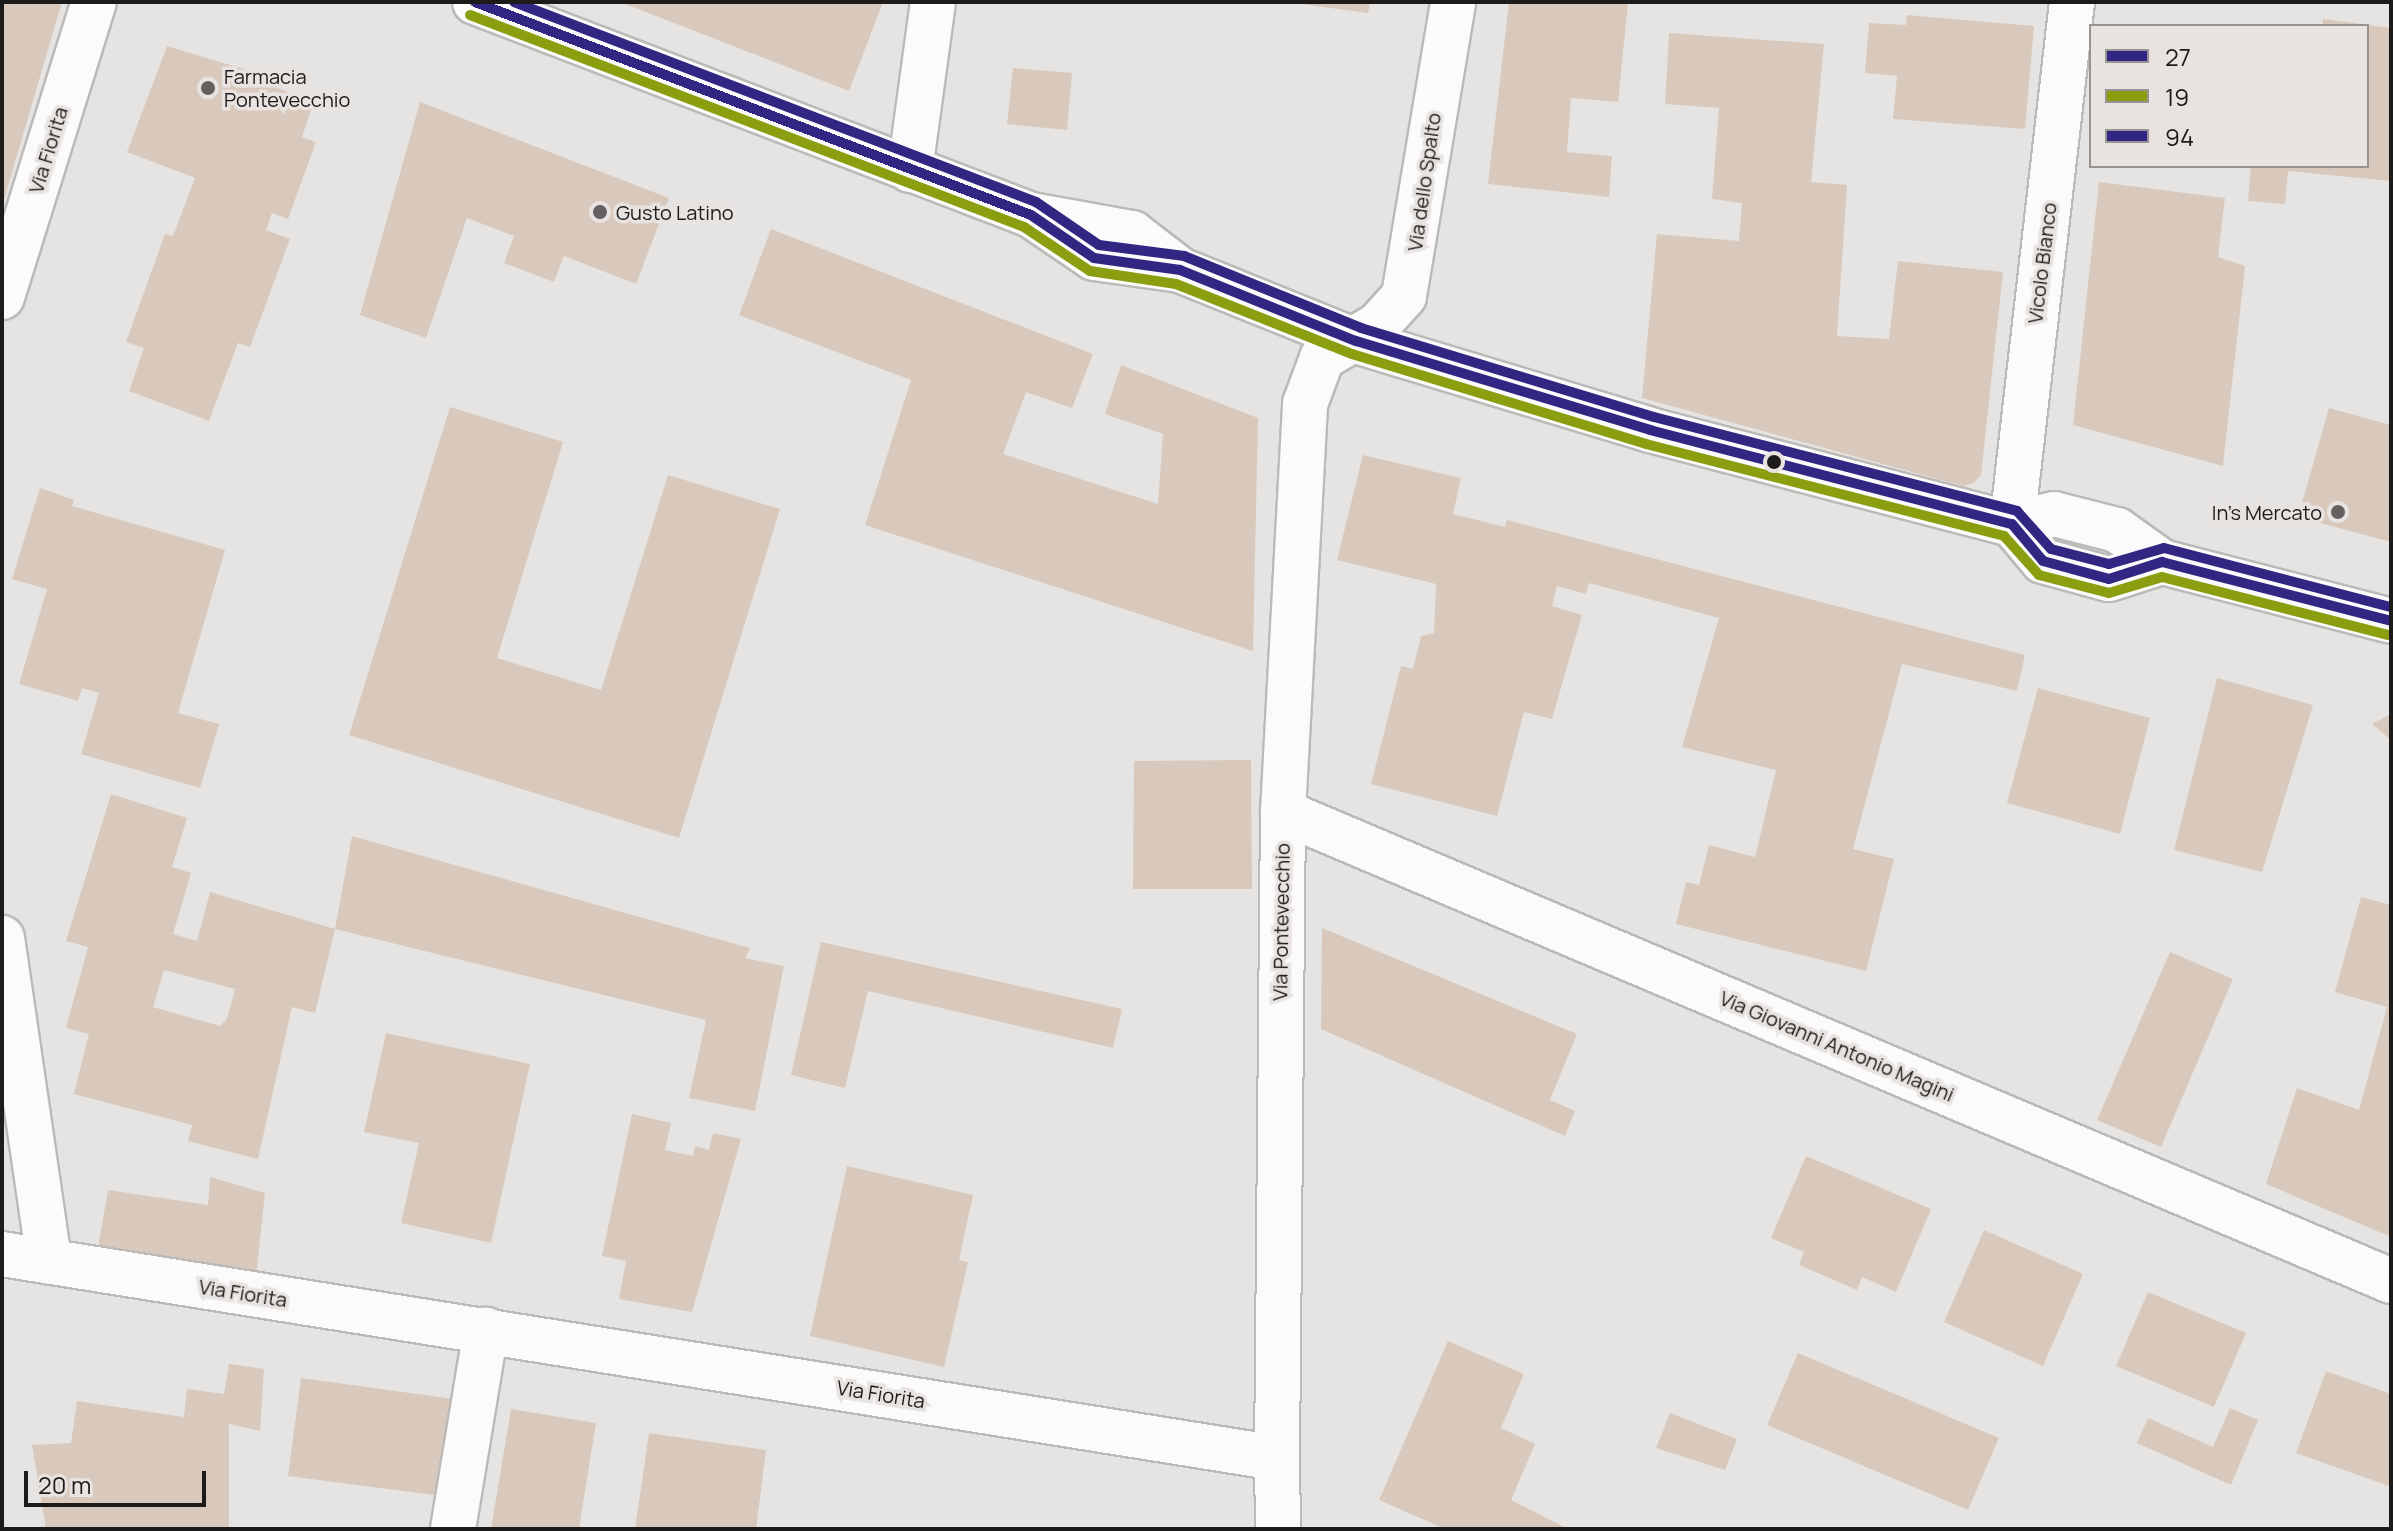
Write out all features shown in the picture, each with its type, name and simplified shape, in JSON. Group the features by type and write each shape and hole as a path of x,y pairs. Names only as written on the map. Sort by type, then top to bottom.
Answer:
{"street":[{"name":"Via Fiorita","path":"2,297 94,2"},
{"path":"475,2 1031,215 1094,258 1180,270 1356,341 1650,430 2012,524 2043,561 2109,579 2162,562 2391,621"},
{"path":"910,170 933,2"},
{"name":"Via dello Spalto","path":"1356,341 1394,311 1410,277 1453,2"},
{"name":"Vicolo Bianco","path":"2012,524 2072,2"},
{"name":"Via Pontevecchio","path":"1278,1529 1283,812 1305,404 1322,358 1356,341"},
{"name":"Via Giovanni Antonio Magini","path":"1283,812 2391,1281"},
{"path":"2,938 49,1262"},
{"name":"Via Fiorita","path":"2,1254 1277,1458"},
{"path":"453,1529 486,1330"}],"building":[{"path":"2,2 62,2 3,203 2,203"},
{"path":"620,2 883,2 849,91"},
{"path":"1286,2 1370,2 1368,13"},
{"path":"1509,2 1628,2 1618,102 1571,98 1567,152 1612,156 1609,197 1488,184"},
{"path":"1907,15 2034,26 2025,129 1893,119 1897,76 1865,73 1869,23 1906,25"},
{"path":"2323,19 2361,24 2323,24"},
{"path":"2369,25 2391,28 2391,181 2288,171 2285,204 2248,201 2251,168 2369,168"},
{"path":"1669,33 1824,44 1811,182 1847,185 1837,336 1889,339 1898,261 2003,272 1981,475 1974,483 1963,486 1642,398 1657,234 1739,241 1742,203 1712,199 1719,108 1665,104"},
{"path":"167,46 280,80 277,88 314,101 302,137 316,142 288,219 272,213 266,230 290,239 250,347 238,343 209,421 129,391 144,348 126,342 165,234 173,236 195,178 127,152"},
{"path":"1013,68 1072,73 1067,130 1007,124"},
{"path":"420,102 669,198 636,284 564,256 554,282 504,263 514,236 467,218 426,338 360,315"},
{"path":"2099,182 2225,198 2218,257 2245,266 2223,466 2073,425"},
{"path":"771,229 1093,354 1072,408 1026,392 1003,454 1158,504 1163,434 1105,414 1121,365 1258,418 1253,651 865,525 911,380 739,315"},
{"path":"450,407 563,442 497,658 601,690 668,475 780,509 679,838 349,735"},
{"path":"2329,408 2391,425 2391,542 2298,517"},
{"path":"1363,455 1461,478 1453,514 1505,527 1507,520 2025,655 2017,691 1902,664 1853,849 1894,859 1866,971 1676,924 1686,882 1699,885 1709,845 1755,857 1776,770 1682,747 1719,618 1589,583 1586,594 1557,586 1552,606 1582,615 1552,719 1524,712 1497,816 1371,784 1401,666 1413,669 1421,636 1434,633 1436,584 1337,560"},
{"path":"40,488 74,500 72,506 225,550 178,713 219,724 200,788 81,754 99,693 82,688 78,701 19,684 47,589 12,579"},
{"path":"2217,678 2313,705 2262,872 2174,850"},
{"path":"2038,688 2150,718 2120,834 2007,803"},
{"path":"2391,714 2391,740 2372,724"},
{"path":"1251,760 1252,889 1133,889 1134,761"},
{"path":"111,794 187,818 172,867 191,873 173,934 197,941 210,892 335,929 315,1013 292,1007 258,1159 188,1141 192,1125 74,1094 89,1034 66,1028 88,947 66,941","holes":["164,970 235,989 227,1019 220,1026 153,1007"]},
{"path":"352,836 750,948 745,958 784,966 755,1111 689,1098 706,1020 335,929"},
{"path":"2361,897 2391,905 2391,1237 2266,1184 2297,1088 2359,1110 2387,1007 2335,992"},
{"path":"1322,928 1577,1034 1550,1100 1575,1111 1565,1136 1321,1029"},
{"path":"821,942 1122,1009 1113,1048 868,991 845,1088 791,1075"},
{"path":"2170,952 2233,979 2161,1147 2097,1120"},
{"path":"386,1033 530,1064 491,1243 401,1223 419,1143 364,1132"},
{"path":"632,1114 671,1123 665,1150 693,1156 695,1146 709,1150 713,1133 741,1139 692,1312 619,1299 626,1261 602,1256"},
{"path":"1806,1156 1931,1209 1896,1292 1862,1277 1857,1290 1799,1265 1804,1252 1771,1238"},
{"path":"847,1166 973,1195 959,1260 968,1262 944,1367 810,1336"},
{"path":"210,1177 265,1193 256,1277 97,1253 108,1190 208,1205"},
{"path":"1984,1230 2083,1274 2043,1366 1944,1322"},
{"path":"2148,1292 2246,1333 2214,1407 2116,1366"},
{"path":"1448,1341 1524,1374 1501,1428 1535,1444 1511,1500 1568,1529 1445,1529 1379,1500"},
{"path":"1798,1353 1999,1438 1968,1510 1767,1425"},
{"path":"229,1364 264,1369 260,1431 229,1424 229,1529 46,1529 32,1445 71,1443 77,1401 184,1417 187,1389 224,1394"},
{"path":"2326,1371 2391,1394 2389,1486 2296,1453"},
{"path":"301,1378 454,1399 441,1496 288,1476"},
{"path":"2230,1408 2258,1420 2231,1485 2137,1443 2148,1418 2213,1447"},
{"path":"511,1409 596,1423 579,1529 491,1529"},
{"path":"1670,1413 1737,1439 1725,1470 1656,1448"},
{"path":"649,1433 766,1450 756,1529 635,1529"}],"transit line":[{"name":"27","path":"475,2 1031,215 1094,258 1180,270 1356,341 1650,430 2012,524 2043,561 2109,579 2162,562 2391,621"},
{"name":"94","path":"514,2 1036,202 1099,245 1184,256 1361,328 1654,417 2017,511 2051,549 2109,564 2164,548 2391,607"},
{"name":"19","path":"470,15 1024,227 1090,271 1176,284 1352,354 1646,444 2004,536 2039,575 2109,593 2162,577 2388,635"}],"place":[{"name":"Farmacia Pontevecchio","path":"208,88"},
{"name":"Gusto Latino","path":"600,212"},
{"name":"In's Mercato","path":"2338,512"}]}
